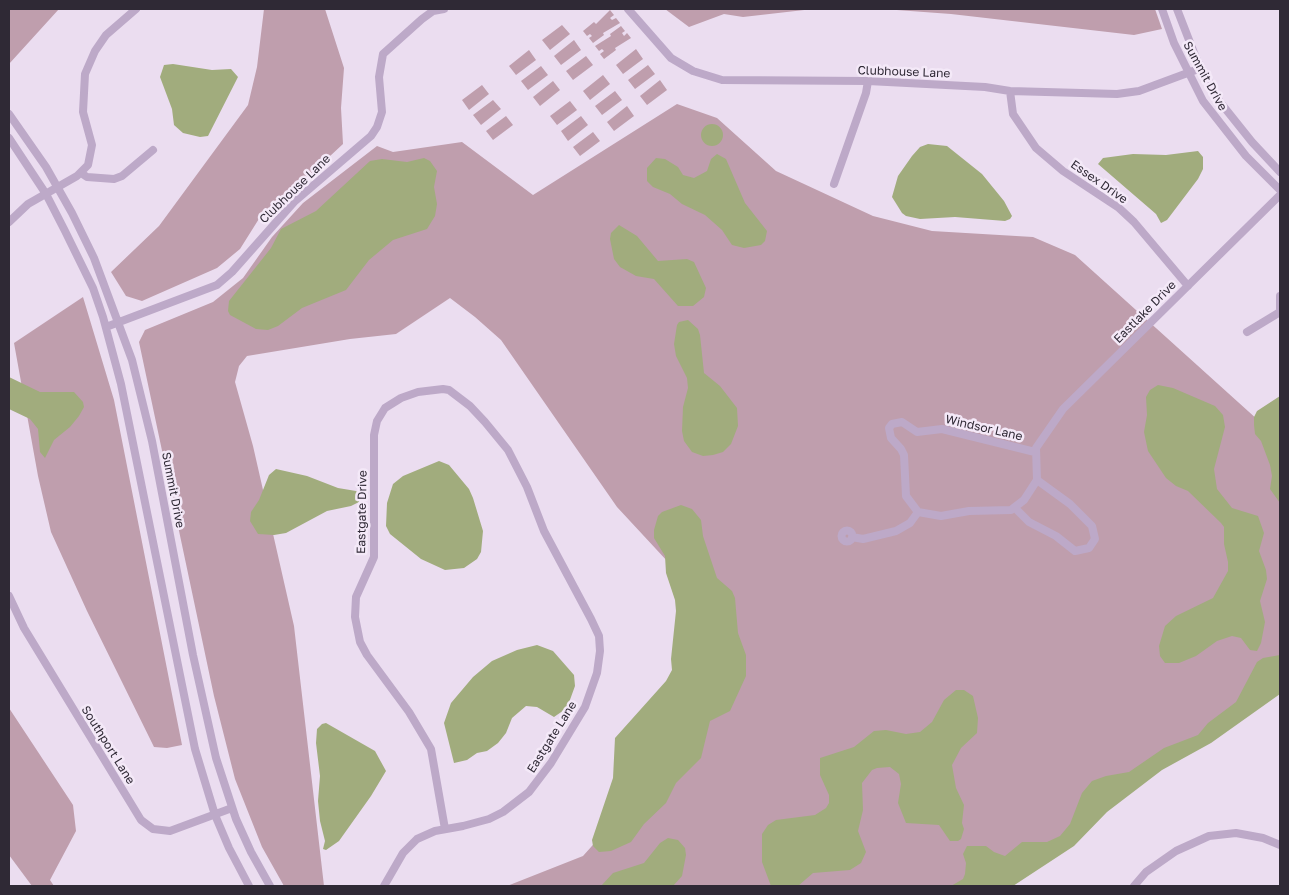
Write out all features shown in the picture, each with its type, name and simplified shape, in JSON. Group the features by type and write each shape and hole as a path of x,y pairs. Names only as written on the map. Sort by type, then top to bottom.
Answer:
{"street":[{"path":"9,222 28,204 81,173 88,165 92,155 92,145 85,124 82,99 89,62 106,35 136,9"},
{"name":"Clubhouse Lane","path":"106,326 216,285 246,258 266,232 294,202 371,136 377,127 382,112 380,77 383,54 405,32 433,10 444,9"},
{"name":"Clubhouse Lane","path":"628,9 671,58 707,76 732,81 868,81 1010,90 1128,94 1201,68"},
{"name":"Summit Drive","path":"1162,9 1174,43 1188,73 1220,126 1246,156 1280,190"},
{"name":"Summit Drive","path":"1177,9 1201,68 1220,102 1238,126 1280,172"},
{"path":"834,184 866,93 868,81"},
{"name":"Essex Drive","path":"1010,90 1013,114 1036,148 1063,170 1119,208 1134,222 1188,286"},
{"name":"Summit Drive","path":"9,114 58,187 94,258 132,360 144,403 205,712 232,808 251,852 270,886"},
{"path":"9,138 46,194 93,288 106,326 122,384 195,749 215,815 229,848 249,886"},
{"path":"81,173 87,177 114,179 122,176 153,150"},
{"name":"Eastlake Drive","path":"1035,452 1042,437 1063,409 1280,195"},
{"path":"1247,332 1280,310 1280,296"},
{"name":"Eastgate Drive","path":"445,829 430,749 409,712 367,655 358,632 355,602 374,557 374,435 378,421 385,408 401,398 431,390 449,390 485,422 519,469"},
{"name":"Windsor Lane","path":"918,512 913,508 906,496 904,455 902,449 891,438 889,428 892,424 902,422 917,432 942,429 1035,452 1037,480"},
{"name":"Eastgate Lane","path":"445,829 489,819 503,812 529,792 551,763 584,707 597,673 599,636 544,531 519,469"},
{"path":"852,537 863,539 896,530 910,523 918,512 941,516 969,512 1006,511 1015,508 1030,492 1037,480 1070,504 1092,526 1094,539 1089,548 1075,551 1056,536 1029,522 1015,508"},
{"name":"Southport Lane","path":"9,596 24,628 141,820 153,829 170,831 232,808"},
{"path":"384,886 409,846 426,834 445,829"},
{"path":"1134,886 1146,872 1176,850 1209,836 1236,833 1263,838 1280,845"}],"shaded area":[{"path":"9,9 59,9 9,64"},
{"path":"264,9 325,9 344,68 341,108 343,144 301,183 262,214 240,249 217,268 142,301 126,296 111,272 159,226 248,105 257,67"},
{"path":"665,9 813,9 743,17 724,14 689,27"},
{"path":"883,9 1155,9 1162,29 1134,35 951,14"},
{"path":"610,10 614,15 610,18 612,20 616,18 620,23 603,33 604,35 593,43 589,38 592,36 590,34 587,36 583,31 594,22 596,24"},
{"path":"562,25 570,34 550,50 542,40"},
{"path":"621,26 625,31 622,33 624,36 627,33 631,38 615,48 616,50 604,59 600,54 604,51 602,49 599,51 595,46 611,36 610,34"},
{"path":"574,40 581,50 561,65 554,56"},
{"path":"636,49 643,59 623,74 616,65"},
{"path":"529,50 536,60 516,75 509,66"},
{"path":"586,56 593,65 573,80 566,71"},
{"path":"173,64 212,70 231,69 238,77 208,136 200,137 183,133 174,125 172,109 160,77 164,65"},
{"path":"648,65 655,74 635,89 628,80"},
{"path":"541,66 548,75 528,90 521,81"},
{"path":"603,75 610,84 590,100 583,91"},
{"path":"660,80 667,90 647,105 640,96"},
{"path":"553,81 560,90 540,106 533,97"},
{"path":"482,85 489,94 469,110 462,100"},
{"path":"615,91 622,100 602,115 595,106"},
{"path":"493,100 501,109 481,125 473,115"},
{"path":"570,101 577,110 557,125 550,116"},
{"path":"677,104 717,118 776,171 873,216 932,231 1033,237 1075,255 1279,439 1280,678 999,886 507,886 583,856 692,734 681,576 617,507 501,340 450,298 396,334 350,339 247,356 239,366 235,382 253,446 294,626 324,886 284,886 262,847 235,779 214,696 139,342 145,330 213,302 243,278 272,237 303,203 377,146 393,152 462,142 533,195"},
{"path":"627,106 634,116 614,131 607,122"},
{"path":"506,116 513,125 493,140 486,131"},
{"path":"581,116 588,125 568,141 561,131"},
{"path":"712,124 720,127 723,135 720,143 712,146 704,143 701,135 704,127"},
{"path":"593,132 600,141 580,156 573,147"},
{"path":"928,144 947,146 982,174 1004,201 1012,216 1010,219 1005,221 955,217 920,219 906,216 902,213 892,197 898,176 920,147"},
{"path":"1198,151 1203,157 1203,169 1198,179 1167,220 1161,223 1156,214 1098,164 1103,158 1133,154 1166,155"},
{"path":"717,154 726,159 745,203 767,231 765,241 761,245 744,248 732,245 722,230 705,215 682,204 670,194 653,187 647,181 647,168 656,158 665,159 678,167 683,175 694,178 707,171 711,159"},
{"path":"424,158 430,161 437,171 434,187 437,204 435,216 427,229 393,240 369,260 346,290 302,308 278,326 268,330 256,329 230,315 228,311 229,301 271,248 281,229 316,211 370,161 382,159 407,162"},
{"path":"619,225 637,236 658,261 687,259 694,262 706,288 704,297 693,306 678,306 654,279 636,276 620,267 614,259 610,239 611,233"},
{"path":"83,297 114,400 182,745 167,748 154,747 87,611 51,532 38,476 14,343"},
{"path":"688,320 698,329 700,335 704,373 720,386 737,408 738,426 731,444 723,452 713,455 703,456 692,452 684,441 682,431 683,407 688,388 687,378 676,356 674,344 677,325 679,322"},
{"path":"9,377 40,392 74,392 83,402 84,407 79,416 70,427 54,440 45,458 40,452 38,429 30,419 9,409"},
{"path":"1158,385 1173,388 1215,406 1223,415 1225,427 1214,469 1217,489 1232,508 1258,516 1264,533 1259,551 1266,570 1267,579 1260,601 1265,622 1261,643 1257,651 1250,650 1241,638 1232,636 1217,641 1196,656 1179,663 1165,663 1160,656 1159,646 1165,626 1176,616 1213,598 1228,571 1228,562 1224,544 1224,527 1188,491 1176,486 1166,478 1148,451 1144,432 1147,415 1146,397 1150,390"},
{"path":"1280,396 1280,503 1270,489 1272,476 1270,465 1261,441 1255,434 1254,417 1257,411"},
{"path":"439,461 449,465 469,489 483,531 481,552 477,559 464,568 445,570 421,559 390,534 386,526 387,503 393,484 403,476"},
{"path":"276,469 307,476 338,488 356,491 359,494 359,502 351,506 327,511 286,533 274,535 258,534 250,521 251,512 259,500 269,475"},
{"path":"681,505 692,509 701,520 703,536 717,578 732,591 735,598 738,633 746,655 746,676 730,711 710,721 701,758 676,783 666,803 644,824 631,842 611,851 599,852 593,846 592,840 613,778 615,738 666,681 672,670 675,600 666,573 665,556 654,538 654,530 658,516 662,512"},
{"path":"537,645 553,651 574,675 575,686 567,708 554,717 537,707 526,706 512,718 506,733 498,743 487,751 477,753 467,760 454,763 444,723 451,703 473,677 492,661 517,650"},
{"path":"1280,655 1280,694 1211,743 1162,770 1107,812 1074,846 1013,886 951,886 963,879 965,874 966,863 963,854 967,846 986,846 994,852 1005,856 1022,842 1047,842 1060,836 1070,824 1082,793 1092,781 1106,776 1129,772 1164,748 1198,735 1208,723 1236,702 1257,662 1263,658"},
{"path":"956,690 964,690 973,696 978,718 977,733 961,748 952,765 956,788 964,805 962,823 964,829 961,839 950,841 939,825 906,823 898,803 901,784 899,774 890,767 877,768 872,770 862,783 863,810 858,831 866,852 861,863 850,870 813,873 798,886 771,886 762,862 762,834 768,825 776,820 815,815 826,808 829,803 829,795 820,775 820,758 854,747 874,731 886,730 906,734 920,732 932,722 944,700"},
{"path":"9,708 73,805 76,831 50,880 54,886 32,886 9,855"},
{"path":"326,723 375,751 386,771 339,841 326,850 323,849 325,841 318,801 320,776 316,743 317,729"},
{"path":"668,838 678,840 685,848 686,855 682,876 673,886 601,886 613,873 644,863 660,843"}]}
